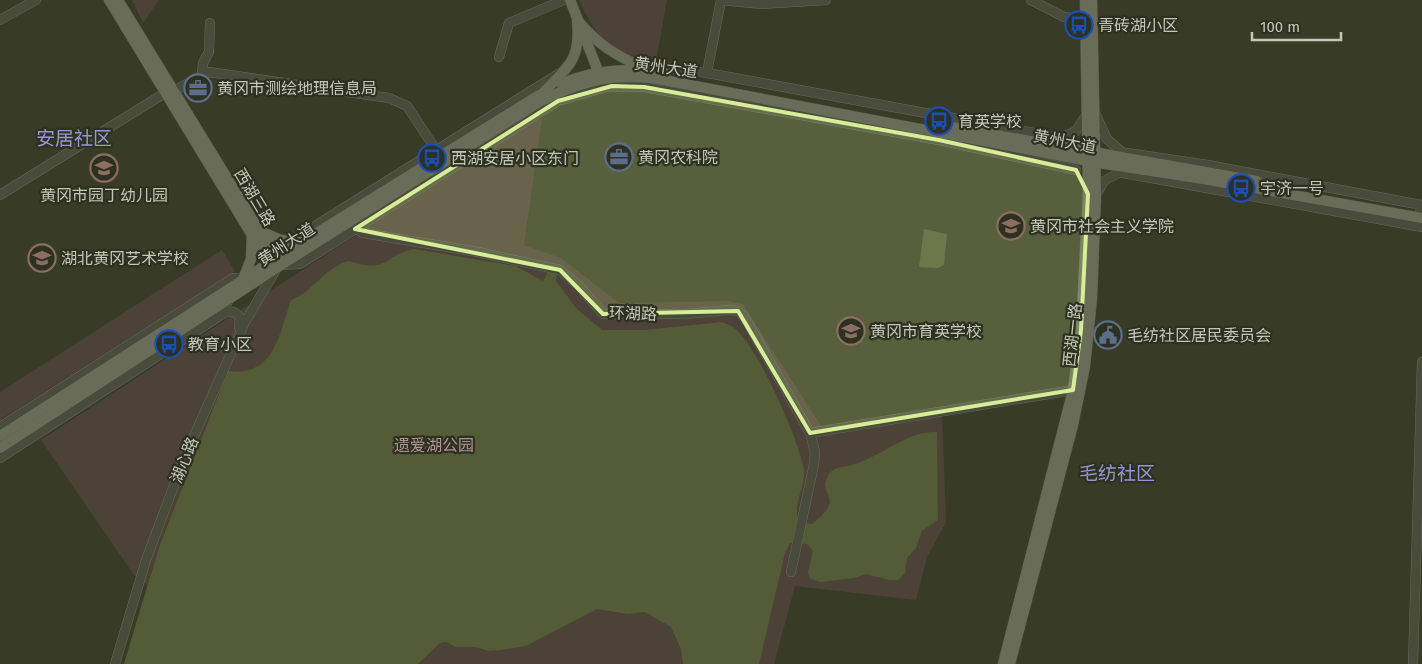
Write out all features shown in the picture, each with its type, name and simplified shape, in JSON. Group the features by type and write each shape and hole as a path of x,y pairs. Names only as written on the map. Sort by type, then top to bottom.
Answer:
{"main road":[{"name":"西湖三路","path":"109,0 276,263"},
{"name":"西湖三路","path":"118,0 169,92"},
{"path":"570,0 599,75"},
{"name":"西湖一路","path":"1085,0 1091,113"},
{"name":"西湖一路","path":"1010,664 1080,394 1092,298 1092,0"},
{"path":"578,20 598,43 649,71"},
{"path":"543,92 564,70 578,51 578,20"},
{"name":"黄州大道","path":"0,448 230,298 302,242 349,222 543,92 599,75 649,71 1042,143 1091,157"},
{"name":"黄州大道","path":"0,436 243,279 276,263 349,222 542,101 562,90 599,75 658,79 1054,154 1091,157 1269,190 1422,212"},
{"name":"西湖一路","path":"1003,664 1073,390 1081,330 1092,194"},
{"path":"243,279 251,259 255,232 281,240 302,242"}],"street":[{"path":"0,20 36,0"},
{"path":"499,57 509,23 564,0"},
{"path":"707,73 720,0 761,4 826,0"},
{"path":"1031,0 1064,17 1086,20"},
{"path":"202,74 203,63 209,52 210,23"},
{"path":"630,62 707,73 1062,138"},
{"path":"302,242 308,231 564,70"},
{"path":"0,195 169,92 208,72 389,98 407,106 436,150"},
{"path":"349,222 558,101 612,86 644,87 939,140 1076,170"},
{"path":"1042,143 1062,138 1076,131 1091,113 1106,139 1132,164 1104,181 1092,194 1076,170 1054,154"},
{"path":"1120,152 1208,165 1422,212"},
{"path":"1118,172 1276,198 1422,227"},
{"name":"环湖路","path":"349,222 363,233 478,252 560,270 579,286 603,314 685,314 738,311 744,316 810,433 814,458 791,572"},
{"name":"湖心路","path":"115,664 134,597 166,505 235,341 276,263"},
{"path":"0,427 233,278 243,279"},
{"path":"218,316 230,298"},
{"path":"0,458 218,316 231,311 239,316 240,322 235,341"},
{"path":"1413,664 1418,632 1422,362"},
{"path":"810,433 1073,390"}],"highlighted area":[{"path":"612,86 644,87 939,140 1076,170 1088,194 1081,330 1073,390 810,433 738,311 603,314 560,270 355,229 558,101"}],"green space":[{"path":"132,0 159,0 143,23"},
{"path":"579,0 667,0 656,61 628,54 608,42 592,25"},
{"name":"遗爱湖公园","path":"542,119 524,245 561,258 619,303 727,301 743,304 827,435 942,415 946,522 927,557 916,600 795,586 774,664 124,664 147,585 134,575 41,440 532,121"},
{"path":"222,250 235,271 0,420 0,392"}],"shaded area":[{"path":"924,229 947,234 944,265 938,268 919,267"},
{"name":"遗爱湖公园","path":"414,249 516,266 543,281 549,270 557,271 556,281 576,308 602,330 645,330 722,322 733,327 742,336 765,371 786,416 801,456 804,476 797,507 798,522 812,524 828,508 830,502 825,483 833,470 872,457 915,435 937,432 938,520 922,531 916,548 907,558 905,573 898,580 889,580 866,574 854,578 821,582 810,579 808,572 813,551 807,544 790,543 785,553 759,664 683,664 681,649 671,627 645,612 628,614 597,609 526,646 489,651 475,647 456,647 446,642 440,643 418,664 124,664 160,545 228,371 243,371 256,367 265,360 278,339 291,300 306,291 333,268 349,261 362,265 379,265 403,252"}],"place":[{"name":"青砖湖小区","path":"1079,25"},
{"name":"黄冈市测绘地理信息局","path":"198,88"},
{"name":"育英学校","path":"939,121"},
{"name":"黄冈农科院","path":"619,157"},
{"name":"西湖安居小区东门","path":"432,158"},
{"name":"黄冈市园丁幼儿园","path":"104,168"},
{"name":"宇济一号","path":"1241,188"},
{"name":"黄冈市社会主义学院","path":"1011,226"},
{"name":"湖北黄冈艺术学校","path":"42,258"},
{"name":"黄冈市育英学校","path":"851,331"},
{"name":"毛纺社区居民委员会","path":"1108,335"},
{"name":"教育小区","path":"169,344"}],"district":[{"name":"安居社区","path":"74,138"},
{"name":"毛纺社区","path":"1117,473"}]}
